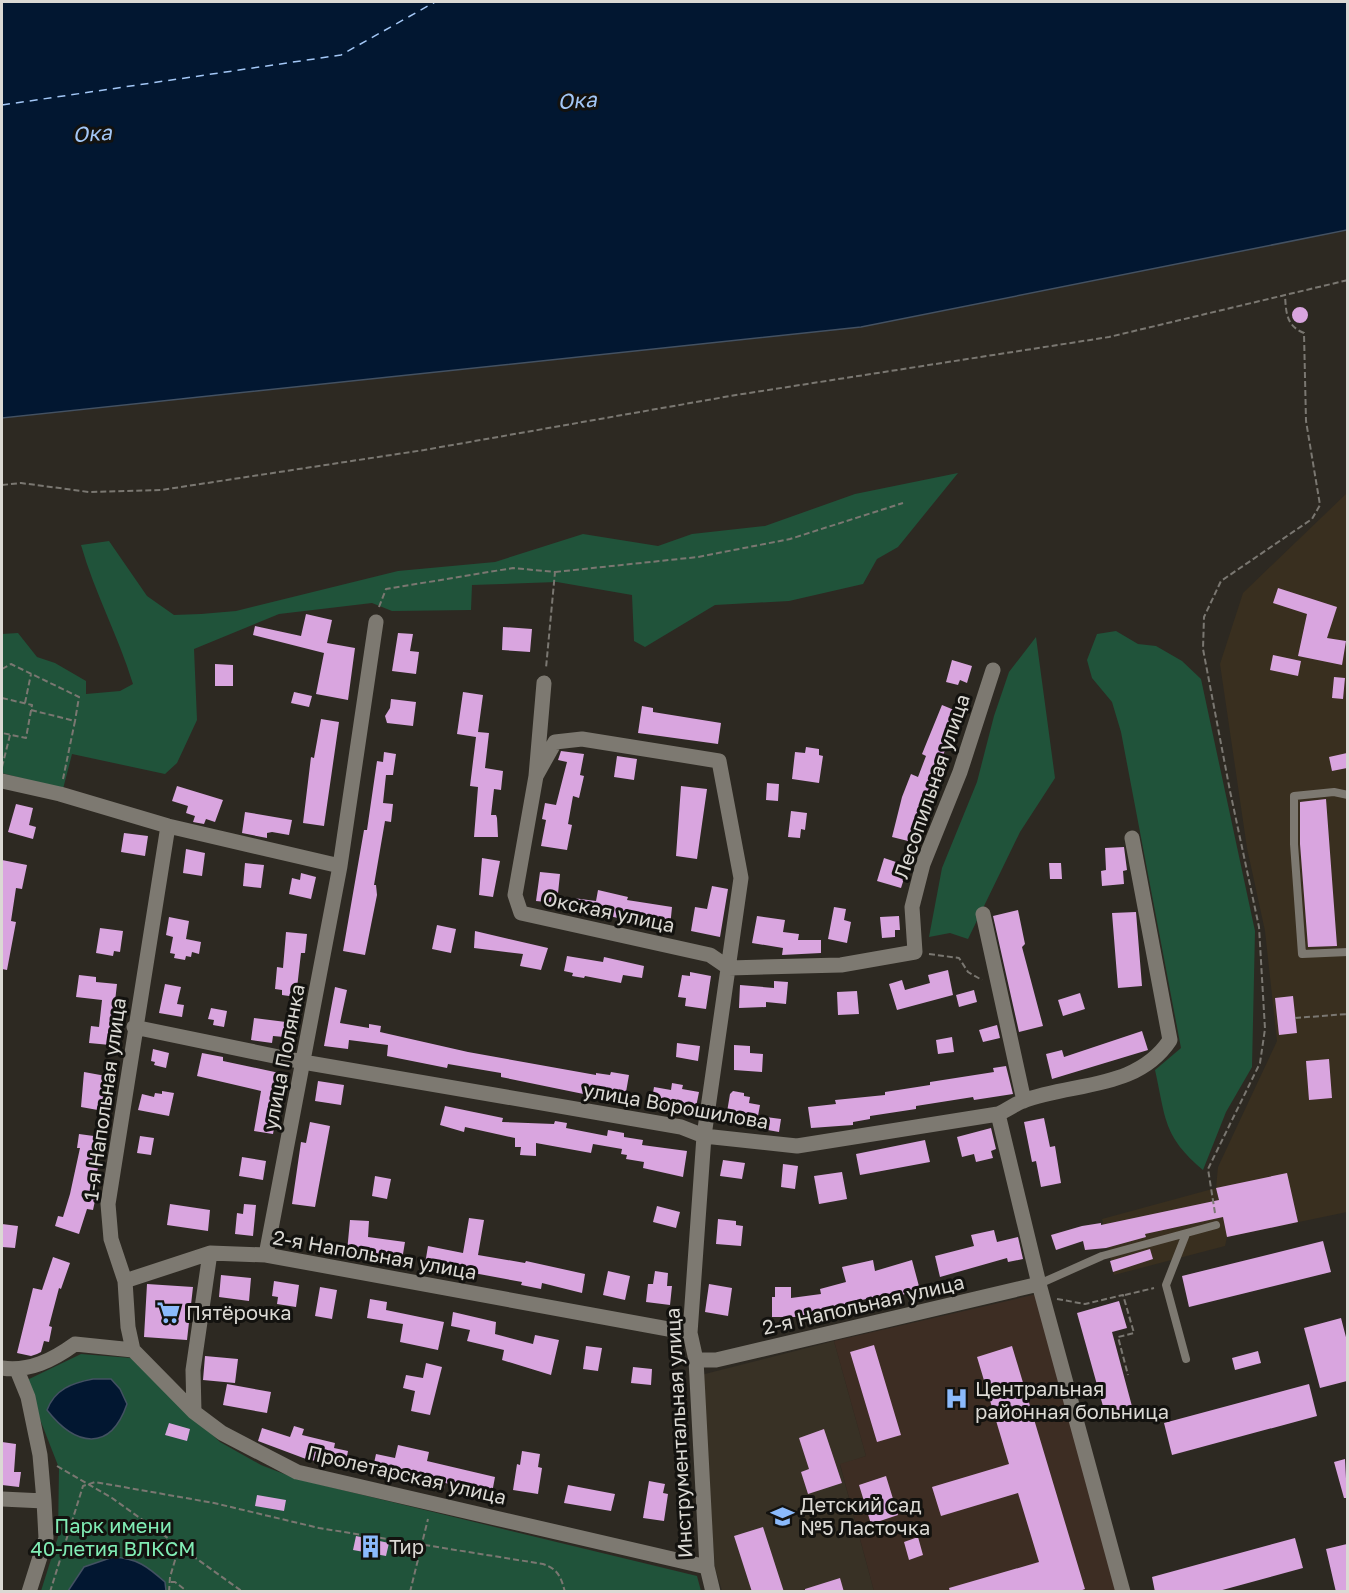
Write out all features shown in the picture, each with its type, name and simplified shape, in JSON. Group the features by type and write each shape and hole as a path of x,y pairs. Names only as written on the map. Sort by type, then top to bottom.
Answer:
{"street":[{"name":"улица Полянка","path":"266,1255 340,866 376,622"},
{"name":"Лесопильная улица","path":"915,952 912,907 923,864 960,772 993,670"},
{"name":"Окская улица","path":"544,683 536,776 515,895 521,913 710,955 729,968"},
{"name":"Инструментальная улица","path":"536,776 555,742 582,739 718,761 741,878 704,1136 690,1333 696,1359 707,1567 713,1592"},
{"path":"2,781 60,794 168,826 340,866"},
{"name":"1-я Напольная улица","path":"133,1350 128,1327 125,1281 111,1239 108,1204 134,1027 168,826"},
{"name":"улица Ворошилова","path":"134,1027 303,1062 681,1127 704,1136 797,1146 998,1114 1024,1101 1124,1077 1161,1054 1170,1040 1132,838"},
{"path":"983,914 1024,1101"},
{"path":"729,968 841,964 915,952"},
{"path":"998,1114 1041,1290 1123,1592"},
{"path":"125,1281 210,1253 194,1370 194,1412"},
{"name":"2-я Напольная улица","path":"210,1253 266,1255 690,1333"},
{"name":"2-я Напольная улица","path":"696,1359 716,1360 1041,1290"},
{"path":"29,1592 46,1538 40,1455 28,1397 9,1369 55,1359 75,1344 133,1350"},
{"name":"Пролетарская улица","path":"133,1350 194,1412 222,1433 297,1472 707,1567"},
{"path":"2,1499 44,1501"}],"lane":[{"path":"1347,795 1334,792 1294,796 1293,844 1302,954 1347,952"},
{"path":"1041,1290 1102,1256 1216,1225"},
{"path":"1186,1234 1166,1285 1186,1359"}],"path":[{"path":"2,485 21,483 88,492 161,490 424,450 736,395 1109,337 1347,280"},
{"path":"1216,1225 1208,1169 1260,1063 1265,1029 1259,927 1205,660 1204,616 1221,581 1312,519 1320,505 1306,421 1304,333 1297,330 1286,315 1285,295"},
{"path":"376,622 380,599 386,589 513,568 555,572 709,555 790,539 903,503"},
{"path":"544,683 555,572"},
{"path":"2,669 10,664 80,697 60,794"},
{"path":"26,703 31,674"},
{"path":"2,698 32,705 26,738 2,733"},
{"path":"31,710 75,721"},
{"path":"2,770 10,735"},
{"path":"915,952 959,958 968,972 1000,991"},
{"path":"1295,1018 1347,1014"},
{"path":"1041,1290 1085,1304 1166,1285"},
{"path":"1123,1295 1134,1333 1118,1337 1128,1375"},
{"path":"40,1455 89,1482 243,1592"},
{"path":"50,1592 83,1486 89,1482 104,1482 214,1503 319,1528 422,1543 550,1566 560,1575 565,1592"},
{"path":"410,1592 432,1502"},
{"path":"169,1591 179,1546"},
{"path":"391,1547 420,1551"},
{"path":"170,1582 174,1582 188,1592"}],"shaded area":[{"path":"1347,493 1347,1212 1227,1237 1225,1246 1114,1275 1102,1219 1216,1188 1218,1167 1277,1041 1265,931 1247,848 1220,664 1243,593"},
{"name":"Центральная районная больница","path":"1037,1294 1116,1591 874,1591 840,1464 866,1456 834,1341"},
{"name":"Детский сад №5 Ласточка","path":"834,1341 866,1456 840,1465 874,1591 722,1591 715,1568 701,1375"}],"green space":[{"path":"958,473 898,547 877,559 863,584 789,601 715,605 645,647 634,641 632,595 557,582 472,585 471,610 392,611 372,603 279,614 194,649 197,720 177,763 165,774 72,754 63,789 2,773 2,634 18,633 37,657 55,663 86,681 86,694 120,691 133,684 81,545 109,541 147,596 174,615 201,614 236,611 398,571 495,562 583,534 658,546 692,534 765,526 855,494"},
{"path":"1116,631 1138,644 1156,646 1182,661 1201,679 1255,931 1252,1067 1226,1112 1203,1170 1180,1147 1164,1114 1155,1070 1181,1048 1121,732 1112,702 1092,678 1087,660 1097,634"},
{"path":"1036,637 1055,778 1020,832 968,939 950,933 929,937 942,868 977,782 994,716 1009,672"},
{"name":"Парк имени 40-летия ВЛКСМ","path":"81,1354 131,1358 220,1442 261,1465 297,1479 697,1576 701,1591 41,1591 58,1537 59,1468 25,1381"}],"water":[{"name":"Ока","path":"2,2 1347,2 1347,230 861,327 2,418"},
{"path":"93,1379 111,1379 120,1389 127,1404 120,1420 111,1431 102,1437 91,1439 80,1437 69,1431 47,1410 50,1403 65,1388"},
{"path":"113,1557 136,1561 147,1568 165,1582 166,1591 68,1591 84,1567"}],"building":[{"path":"1300,307 1308,315 1300,323 1292,315"},
{"path":"1278,588 1337,607 1327,638 1346,641 1342,665 1298,656 1307,614 1273,603"},
{"path":"306,614 332,620 327,643 355,648 348,700 316,694 324,653 253,635 255,626 301,636"},
{"path":"503,627 532,629 530,652 502,650"},
{"path":"398,633 413,634 410,651 419,652 416,674 392,671"},
{"path":"1273,655 1301,661 1298,676 1270,670"},
{"path":"952,660 972,666 967,683 960,680 958,685 946,682"},
{"path":"215,664 233,665 233,686 215,686"},
{"path":"1334,677 1345,678 1343,699 1332,698"},
{"path":"294,692 312,696 309,707 291,703"},
{"path":"463,692 483,695 478,732 489,733 485,768 503,771 501,790 494,789 491,815 496,815 497,818 498,837 474,837 478,787 470,786 476,737 457,734"},
{"path":"391,699 416,702 413,726 387,723 385,716 390,708"},
{"path":"942,705 959,712 941,761 946,763 943,773 939,772 920,820 916,843 892,837 902,797 911,774 918,777 926,756 922,754"},
{"path":"642,706 653,708 653,712 721,723 718,744 638,733"},
{"path":"321,719 339,722 324,826 303,823 311,757 314,758"},
{"path":"806,747 819,749 819,755 823,756 819,783 792,779 795,752 805,753"},
{"path":"561,751 584,754 580,775 584,776 579,798 573,796 568,824 572,825 567,850 541,846 546,820 542,819 545,803 556,805 567,762 558,760"},
{"path":"384,752 396,754 393,775 386,775 383,803 393,804 391,822 385,821 374,885 376,885 377,895 365,955 343,951 364,830 367,830 377,761 383,762"},
{"path":"1347,753 1347,768 1332,771 1329,757"},
{"path":"617,756 637,759 634,780 614,777"},
{"path":"767,783 779,784 778,801 766,800"},
{"path":"177,786 223,800 215,822 206,819 204,824 193,822 195,816 186,813 188,806 172,801"},
{"path":"681,786 707,789 697,859 676,856"},
{"path":"1326,799 1337,946 1308,947 1300,844 1300,802"},
{"path":"16,804 33,808 29,825 36,827 33,839 8,832"},
{"path":"791,811 807,813 805,830 801,829 800,838 788,837"},
{"path":"245,812 292,820 289,835 272,832 267,833 267,838 242,833"},
{"path":"124,833 148,836 145,856 121,852"},
{"path":"1124,847 1127,870 1123,871 1124,884 1102,886 1101,871 1106,870 1105,848"},
{"path":"186,849 205,853 202,876 183,873"},
{"path":"482,858 500,861 493,897 479,895"},
{"path":"884,858 908,866 901,888 877,881"},
{"path":"2,860 27,865 22,889 16,888 11,921 16,922 7,970 2,969"},
{"path":"245,863 264,865 261,888 243,886"},
{"path":"1049,863 1061,863 1062,879 1050,879"},
{"path":"540,872 560,874 557,903 536,901"},
{"path":"301,873 316,877 311,899 289,894 292,878 300,880"},
{"path":"712,886 728,889 720,937 691,931 695,907 707,909"},
{"path":"598,890 628,897 627,900 672,907 670,927 641,924 571,906 573,898 596,901"},
{"path":"834,907 846,909 844,920 851,922 847,943 828,939"},
{"path":"1018,910 1025,944 1022,947 1043,1026 1019,1032 993,916"},
{"path":"1136,912 1142,986 1118,988 1112,913"},
{"path":"757,916 785,920 783,932 799,934 798,940 821,940 821,953 782,955 783,948 752,943"},
{"path":"899,916 900,930 895,930 895,937 882,938 880,917"},
{"path":"169,917 189,921 186,939 201,942 199,954 192,952 191,957 186,956 185,960 174,958 175,954 170,953 173,937 166,935"},
{"path":"437,925 456,929 451,953 432,949"},
{"path":"100,928 123,931 120,952 114,951 113,956 96,953"},
{"path":"475,931 548,948 541,970 520,966 523,954 474,948"},
{"path":"286,932 307,934 305,953 301,953 296,997 282,995 282,990 275,989 277,967 283,968"},
{"path":"567,956 603,962 604,957 644,966 642,978 623,975 621,983 585,976 584,978 572,976 573,973 564,971"},
{"path":"948,970 953,995 897,1010 889,984 902,980 905,990 930,983 928,975"},
{"path":"690,972 711,976 706,1009 685,1006 686,998 678,997 682,975 690,976"},
{"path":"79,975 96,977 96,982 117,984 110,1045 89,1043 91,1026 99,1027 102,1000 76,997"},
{"path":"774,981 788,982 786,1004 766,1002 766,1007 739,1008 740,985 774,988"},
{"path":"165,984 181,987 177,1004 184,1005 182,1017 159,1013"},
{"path":"335,987 347,990 340,1023 369,1028 369,1024 381,1026 380,1032 468,1052 596,1075 596,1073 610,1075 611,1072 629,1075 626,1092 621,1091 620,1098 604,1096 603,1098 501,1077 501,1073 448,1064 447,1068 387,1056 388,1045 349,1040 348,1049 324,1046"},
{"path":"974,990 977,1002 959,1007 956,995"},
{"path":"857,991 859,1014 838,1015 837,992"},
{"path":"1080,993 1085,1009 1063,1016 1058,1000"},
{"path":"1293,996 1297,1033 1279,1035 1275,998"},
{"path":"211,1008 227,1011 224,1027 213,1025 214,1020 208,1019"},
{"path":"254,1018 286,1022 284,1037 273,1036 272,1043 251,1040"},
{"path":"997,1025 1000,1038 983,1042 979,1030"},
{"path":"1142,1031 1148,1050 1052,1079 1046,1054 1062,1050 1064,1057"},
{"path":"952,1037 954,1052 938,1054 936,1040"},
{"path":"677,1043 700,1046 698,1061 676,1057"},
{"path":"734,1045 750,1046 750,1053 763,1054 762,1072 734,1070"},
{"path":"153,1049 169,1053 166,1068 154,1065 155,1062 151,1061"},
{"path":"202,1053 223,1057 223,1061 284,1074 273,1134 254,1131 261,1091 197,1076"},
{"path":"1329,1059 1332,1098 1309,1100 1306,1061"},
{"path":"1006,1066 1013,1094 974,1100 973,1097 916,1106 916,1109 870,1116 870,1119 853,1122 853,1125 811,1128 808,1107 836,1104 835,1100 885,1095 885,1092 930,1085 930,1082 994,1072 993,1068"},
{"path":"84,1072 106,1076 103,1094 111,1095 109,1112 81,1107"},
{"path":"318,1081 344,1085 341,1105 315,1101"},
{"path":"672,1083 683,1085 682,1089 699,1092 695,1112 651,1105 654,1087 671,1090"},
{"path":"162,1091 174,1093 169,1116 138,1110 142,1094 154,1097 155,1093 162,1094"},
{"path":"733,1091 750,1097 749,1103 760,1105 758,1116 781,1119 779,1132 757,1128 757,1123 726,1118 730,1094"},
{"path":"445,1106 503,1118 502,1122 554,1124 555,1121 567,1123 566,1128 607,1136 608,1130 624,1133 624,1137 643,1140 642,1145 687,1151 683,1177 643,1168 644,1162 626,1159 627,1155 621,1154 622,1149 593,1144 591,1153 536,1143 536,1156 520,1155 521,1147 515,1147 515,1138 465,1127 464,1132 440,1125"},
{"path":"1044,1118 1050,1147 1055,1146 1061,1183 1041,1187 1036,1161 1032,1162 1024,1122"},
{"path":"310,1122 330,1126 315,1207 292,1204 301,1142 306,1143"},
{"path":"991,1128 996,1149 991,1151 993,1158 976,1162 974,1154 962,1157 957,1137"},
{"path":"79,1134 101,1137 99,1165 90,1195 96,1196 93,1210 87,1209 79,1234 55,1226 58,1216 63,1217 70,1194 80,1148 77,1148"},
{"path":"140,1136 154,1138 151,1155 137,1153"},
{"path":"925,1140 930,1162 860,1175 856,1154"},
{"path":"242,1157 266,1161 263,1180 239,1176"},
{"path":"723,1160 745,1163 742,1179 720,1176"},
{"path":"783,1164 798,1166 795,1189 781,1187"},
{"path":"842,1172 847,1199 819,1204 814,1176"},
{"path":"1287,1173 1298,1222 1227,1237 1223,1217 1145,1234 1146,1237 1106,1248 1085,1250 1083,1241 1056,1250 1051,1235 1082,1226 1101,1223 1101,1225 1219,1200 1216,1188"},
{"path":"375,1176 391,1179 387,1199 372,1196"},
{"path":"170,1204 210,1210 208,1231 167,1225"},
{"path":"244,1204 256,1205 253,1236 235,1234 237,1213 243,1214"},
{"path":"657,1206 680,1212 676,1228 653,1222"},
{"path":"469,1218 484,1220 478,1255 525,1263 526,1261 585,1274 582,1293 542,1283 541,1289 521,1285 522,1282 425,1264 428,1246 463,1253"},
{"path":"718,1219 736,1221 736,1225 743,1226 741,1246 716,1244"},
{"path":"350,1220 369,1221 368,1237 405,1242 402,1260 347,1252"},
{"path":"2,1224 18,1226 15,1248 2,1247"},
{"path":"994,1230 997,1242 1018,1237 1023,1259 1008,1262 1007,1258 940,1277 935,1256 974,1246 971,1235"},
{"path":"1323,1241 1331,1272 1189,1307 1182,1276"},
{"path":"1150,1249 1153,1259 1113,1272 1110,1261"},
{"path":"53,1257 70,1263 61,1289 59,1288 49,1326 52,1327 49,1342 44,1341 41,1352 37,1354 31,1356 17,1353 33,1288 42,1290"},
{"path":"873,1260 875,1271 912,1260 920,1290 894,1297 893,1293 853,1302 854,1306 843,1309 842,1304 812,1312 812,1317 772,1317 772,1297 775,1297 775,1287 791,1287 791,1298 821,1294 820,1289 846,1282 842,1267"},
{"path":"608,1271 630,1276 625,1300 603,1295"},
{"path":"655,1271 668,1273 667,1286 672,1286 670,1305 646,1302 648,1284 653,1284"},
{"path":"221,1275 251,1278 249,1301 219,1297"},
{"path":"274,1281 299,1285 296,1307 277,1304 278,1297 272,1296"},
{"name":"Пятёрочка","path":"147,1284 193,1287 187,1340 144,1337"},
{"path":"709,1284 732,1288 728,1316 705,1312"},
{"path":"320,1287 337,1290 332,1319 315,1316"},
{"path":"370,1299 387,1302 386,1310 444,1322 438,1350 400,1342 403,1324 367,1318"},
{"path":"1119,1301 1127,1328 1112,1332 1133,1410 1106,1417 1077,1313"},
{"path":"453,1312 496,1322 495,1334 533,1344 535,1335 559,1340 551,1375 502,1360 504,1350 467,1341 470,1330 451,1326"},
{"path":"1341,1318 1347,1341 1347,1381 1320,1388 1304,1328"},
{"path":"874,1345 901,1435 877,1442 850,1352"},
{"path":"586,1346 602,1348 598,1371 583,1369"},
{"path":"1012,1346 1085,1589 1077,1592 950,1592 949,1588 1039,1562 1018,1493 941,1516 932,1487 1009,1464 977,1357"},
{"path":"1258,1351 1261,1363 1235,1370 1232,1358"},
{"path":"205,1356 238,1359 235,1383 203,1380"},
{"path":"426,1363 442,1367 430,1415 411,1411 415,1391 403,1388 406,1375 423,1378"},
{"path":"633,1367 652,1369 651,1385 631,1383"},
{"path":"227,1384 271,1392 267,1413 223,1405"},
{"path":"1309,1384 1317,1416 1172,1455 1164,1423"},
{"path":"169,1423 190,1429 187,1441 165,1435"},
{"path":"294,1426 304,1429 302,1435 335,1443 334,1448 348,1451 345,1467 306,1459 258,1441 262,1428 290,1437"},
{"path":"824,1429 842,1483 808,1494 801,1472 809,1469 799,1438"},
{"path":"2,1442 16,1444 14,1472 21,1472 19,1487 2,1485"},
{"path":"398,1445 429,1452 427,1461 495,1477 492,1493 445,1483 444,1489 423,1486 372,1472 376,1454 395,1458"},
{"path":"522,1451 540,1454 538,1467 542,1468 538,1494 513,1490 517,1464 520,1465"},
{"path":"1345,1459 1347,1498 1344,1498 1334,1462"},
{"path":"886,1476 898,1515 871,1524 859,1485"},
{"path":"649,1481 665,1484 663,1493 668,1494 664,1521 643,1518"},
{"path":"568,1485 615,1494 611,1511 564,1503"},
{"path":"257,1495 286,1500 284,1511 255,1506"},
{"path":"763,1527 784,1592 752,1592 734,1536"},
{"name":"Тир","path":"356,1536 389,1543 386,1556 353,1550"},
{"path":"918,1537 923,1555 909,1560 904,1542"},
{"path":"1295,1538 1303,1568 1215,1592 1155,1592 1152,1577"},
{"path":"1347,1544 1347,1592 1336,1592 1326,1549"},
{"path":"840,1578 844,1592 805,1592 805,1589"}],"ferry route":[{"path":"2,105 341,55 435,2"}],"place":[{"name":"Пятёрочка","path":"168,1312"},
{"name":"Центральная районная больница","path":"957,1399"},
{"name":"Детский сад №5 Ласточка","path":"782,1516"},
{"name":"Тир","path":"371,1546"}]}
